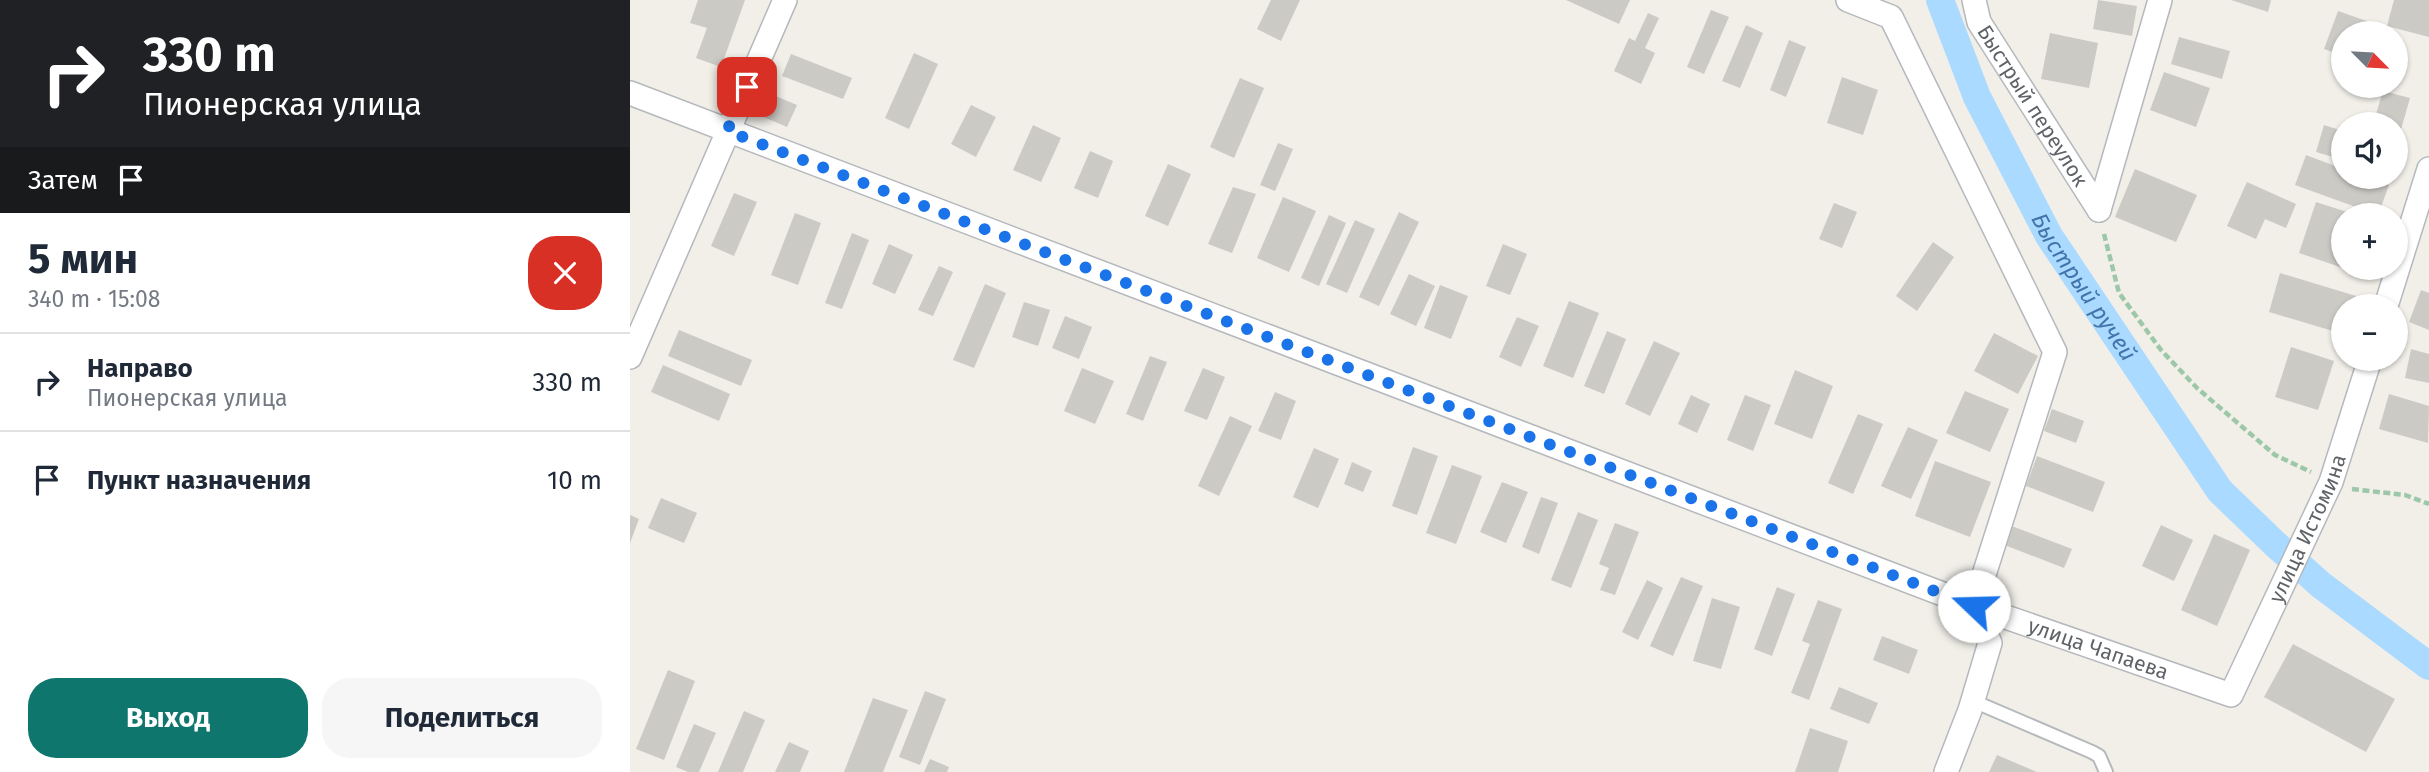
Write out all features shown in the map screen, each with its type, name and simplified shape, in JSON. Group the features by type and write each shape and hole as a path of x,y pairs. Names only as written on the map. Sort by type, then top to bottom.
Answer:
{"street":[{"path":"630,357 785,0"},
{"path":"1848,0 1891,17 2055,352 1974,606 1990,643 1973,701 1946,772"},
{"name":"Быстрый переулок","path":"1974,0 1979,22 2099,210"},
{"path":"2099,210 2160,0"},
{"name":"улица Чапаева","path":"630,93 1974,606 2231,695"},
{"path":"2390,294 2429,169"},
{"name":"улица Истомина","path":"2231,695 2331,482 2366,371"}],"lane":[{"path":"1973,701 2092,752 2099,756 2106,772"}],"path":[{"path":"2099,210 2119,293 2161,350 2197,388 2275,455 2331,482 2353,489 2405,495 2429,505"}],"building":[{"path":"698,0 745,0 721,67 696,58 707,28 690,23"},
{"path":"1271,0 1300,0 1281,41 1257,29"},
{"path":"1566,0 1630,0 1619,24"},
{"path":"2098,0 2137,6 2132,36 2093,29"},
{"path":"2231,0 2271,0 2268,12"},
{"path":"2394,0 2429,0 2429,37 2408,32 2408,21 2388,21"},
{"path":"1711,10 1729,17 1704,74 1687,67"},
{"path":"2338,11 2367,21 2334,21"},
{"path":"1648,13 1659,18 1645,48 1655,53 1641,84 1614,71 1629,38 1635,41"},
{"path":"1746,25 1763,33 1740,88 1722,81"},
{"path":"2331,30 2331,52 2324,49"},
{"path":"2050,33 2098,43 2089,88 2041,79"},
{"path":"2179,37 2230,51 2222,79 2171,64"},
{"path":"1789,40 1806,47 1786,97 1770,90"},
{"path":"914,53 938,64 909,129 885,118"},
{"path":"791,54 852,78 843,99 782,76"},
{"path":"2164,72 2210,88 2196,127 2150,110"},
{"path":"1842,77 1878,90 1863,135 1827,123"},
{"path":"1240,78 1264,88 1234,158 1210,147"},
{"path":"752,86 797,105 787,127 743,108"},
{"path":"2381,98 2410,98 2406,112 2377,112"},
{"path":"971,105 996,117 976,157 951,144"},
{"path":"1033,125 1061,138 1041,182 1013,170"},
{"path":"2324,125 2331,127 2331,156 2316,152"},
{"path":"1278,143 1293,149 1275,191 1260,185"},
{"path":"1090,151 1113,161 1098,198 1074,188"},
{"path":"2306,155 2331,164 2331,189 2388,189 2382,203 2345,203 2295,185"},
{"path":"1168,164 1191,174 1168,226 1145,216"},
{"path":"2135,169 2197,195 2176,242 2115,217"},
{"path":"2247,182 2296,204 2286,228 2265,219 2256,239 2227,226"},
{"path":"1233,187 1256,194 1232,253 1208,244"},
{"path":"734,193 757,202 734,256 711,246"},
{"path":"1283,197 1316,211 1289,272 1257,258"},
{"path":"2316,202 2331,207 2331,264 2299,253"},
{"path":"1834,203 1857,212 1842,248 1819,239"},
{"path":"1399,212 1419,222 1379,306 1359,297"},
{"path":"795,213 821,223 798,285 771,275"},
{"path":"1329,215 1346,223 1319,286 1301,278"},
{"path":"1355,220 1375,229 1347,293 1326,284"},
{"path":"852,233 869,240 842,309 825,303"},
{"path":"1933,242 1954,257 1917,311 1896,296"},
{"path":"889,244 913,255 895,294 872,284"},
{"path":"1503,244 1527,254 1510,295 1486,286"},
{"path":"939,266 953,272 933,316 918,310"},
{"path":"2280,273 2349,294 2331,294 2331,330 2269,312"},
{"path":"1409,274 1435,286 1416,326 1390,314"},
{"path":"985,284 1006,293 974,368 953,360"},
{"path":"1440,285 1468,296 1451,339 1424,328"},
{"path":"2421,290 2429,293 2429,330 2409,322"},
{"path":"1569,301 1599,313 1573,378 1543,366"},
{"path":"1024,302 1050,310 1038,346 1012,337"},
{"path":"1065,316 1092,327 1079,359 1052,348"},
{"path":"1517,317 1539,326 1521,367 1499,357"},
{"path":"679,330 752,360 741,386 668,356"},
{"path":"1607,331 1626,339 1604,394 1584,386"},
{"path":"1994,333 2038,356 2018,394 1974,371"},
{"path":"1654,341 1680,353 1650,416 1625,404"},
{"path":"2291,347 2331,360 2331,370 2318,410 2275,397"},
{"path":"2411,349 2429,354 2429,383 2405,378"},
{"path":"1150,356 1167,362 1143,421 1126,414"},
{"path":"663,365 730,394 719,421 651,392"},
{"path":"1082,368 1114,381 1095,424 1064,411"},
{"path":"1203,368 1225,377 1207,420 1184,411"},
{"path":"1795,370 1833,386 1812,439 1774,424"},
{"path":"1965,391 2009,409 1990,452 1946,433"},
{"path":"1275,392 1296,401 1281,440 1258,431"},
{"path":"2389,394 2429,406 2428,443 2379,429"},
{"path":"1691,395 1710,404 1697,433 1678,424"},
{"path":"1745,395 1771,405 1753,451 1727,440"},
{"path":"2052,409 2084,421 2076,443 2044,431"},
{"path":"1858,414 1883,424 1853,494 1828,483"},
{"path":"1230,416 1252,426 1219,496 1198,486"},
{"path":"1908,427 1938,440 1911,499 1881,486"},
{"path":"1413,447 1438,456 1417,515 1392,506"},
{"path":"1314,448 1339,459 1318,508 1293,497"},
{"path":"2037,456 2105,482 2093,512 2026,486"},
{"path":"1935,461 1991,482 1970,537 1915,516"},
{"path":"1352,462 1372,471 1363,492 1344,484"},
{"path":"1452,465 1482,476 1456,544 1426,533"},
{"path":"1502,482 1528,492 1506,543 1480,532"},
{"path":"1541,497 1558,503 1539,554 1522,547"},
{"path":"661,498 697,513 684,543 648,528"},
{"path":"1578,512 1598,520 1571,588 1551,580"},
{"path":"630,515 639,519 630,543"},
{"path":"1615,523 1639,532 1615,595 1600,590 1609,568 1599,564"},
{"path":"2009,525 2072,549 2064,568 2002,544"},
{"path":"2161,525 2193,540 2174,581 2142,566"},
{"path":"2214,534 2250,550 2217,626 2181,610"},
{"path":"1681,577 1703,586 1673,656 1650,646"},
{"path":"1647,580 1663,588 1638,640 1622,632"},
{"path":"1777,587 1795,594 1772,656 1754,649"},
{"path":"1712,598 1740,607 1721,669 1693,661"},
{"path":"1818,600 1842,609 1809,700 1791,693 1810,644 1802,641"},
{"path":"1882,636 1918,650 1909,674 1873,660"},
{"path":"2293,644 2395,699 2366,752 2264,697"},
{"path":"668,670 695,681 664,760 636,749"},
{"path":"1839,687 1878,703 1869,724 1830,709"},
{"path":"925,691 946,699 920,765 899,757"},
{"path":"873,698 908,710 883,772 844,772"},
{"path":"744,711 765,720 743,772 718,772"},
{"path":"694,724 716,733 699,772 688,772 676,767"},
{"path":"1810,728 1848,741 1838,772 1795,772"},
{"path":"789,742 809,751 800,772 775,772"},
{"path":"1997,755 2037,772 1989,772"},
{"path":"930,759 949,767 947,772 924,772"}],"waterway":[{"name":"Быстрый ручей","path":"1940,0 1977,97 2049,236 2220,491 2321,585 2429,666"}],"route":[{"path":"747,87 727,131 1974,606"}]}
